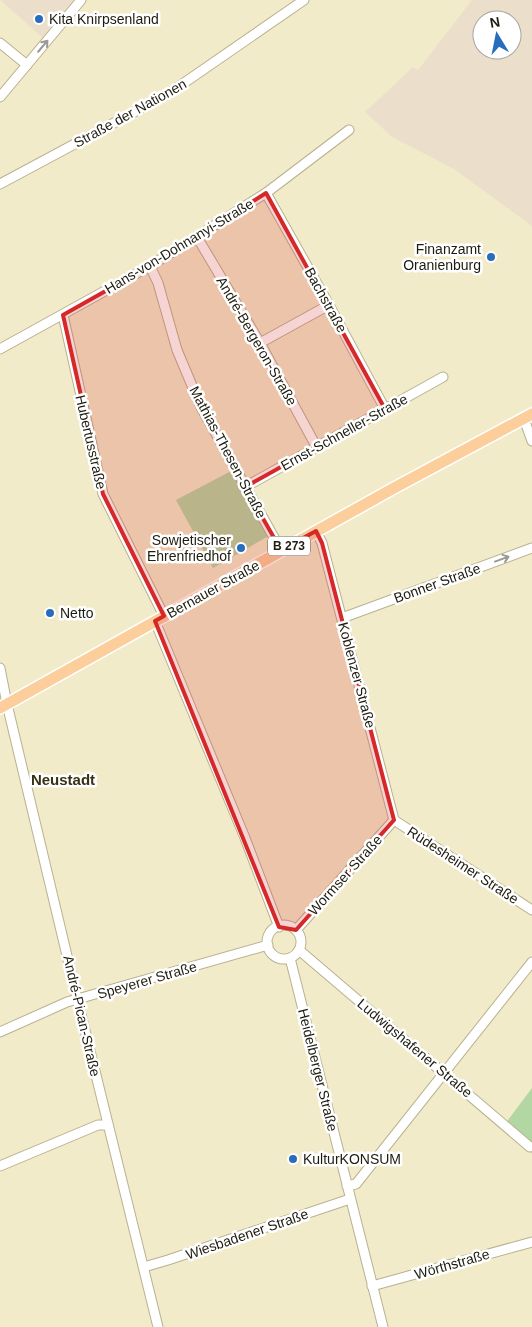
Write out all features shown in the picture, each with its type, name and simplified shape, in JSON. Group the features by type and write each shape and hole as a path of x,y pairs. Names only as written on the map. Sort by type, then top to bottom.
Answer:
{"main road":[{"name":"Bernauer Straße","path":"3,706 281,550 528,416"}],"street":[{"path":"0,97 81,0"},
{"name":"Straße der Nationen","path":"0,184 168,94 304,0"},
{"path":"0,43 27,65"},
{"name":"Hans-von-Dohnanyi-Straße","path":"0,349 150,266 266,192 349,130"},
{"name":"Bachstraße","path":"266,192 385,409"},
{"name":"André-Bergeron-Straße","path":"196,237 260,343 316,446"},
{"name":"Mathias-Thesen-Straße","path":"150,266 158,283 177,350 201,407 281,550"},
{"path":"260,343 329,305"},
{"name":"Hubertusstraße","path":"63,315 103,494 159,618"},
{"name":"Ernst-Schneller-Straße","path":"245,487 443,377"},
{"path":"528,416 532,441"},
{"name":"Koblenzer Straße","path":"316,531 322,543 394,820"},
{"name":"Bonner Straße","path":"342,618 532,548"},
{"path":"159,618 279,927"},
{"name":"André-Pican-Straße","path":"0,668 3,706 158,1327"},
{"name":"Rüdesheimer Straße","path":"394,820 532,910"},
{"name":"Wormser Straße","path":"296,930 394,820"},
{"path":"287,926 296,930 301,939 299,950 290,958 279,958 274,955 268,945 269,936 272,931 279,927 287,926"},
{"name":"Speyerer Straße","path":"0,1032 77,999 268,945"},
{"name":"Ludwigshafener Straße","path":"299,950 530,1146"},
{"name":"Heidelberger Straße","path":"290,958 382,1327"},
{"path":"347,1186 356,1184 532,962"},
{"path":"0,1166 98,1125 108,1126"},
{"name":"Wiesbadener Straße","path":"144,1267 350,1199"},
{"name":"Wörthstraße","path":"372,1286 532,1242"}],"highlighted area":[{"path":"266,193 385,409 245,487 281,550 316,531 322,543 394,820 296,930 279,927 155,621 164,616 103,494 63,315 150,266"}],"shaded area":[{"name":"Kita Knirpsenland","path":"0,0 73,0 42,37"},
{"path":"472,0 532,0 532,226 454,169 392,137 365,112 413,67 418,70"}],"green space":[{"path":"235,469 272,534 213,568 176,500"},
{"path":"532,1088 532,1153 502,1128"}],"place":[{"name":"Kita Knirpsenland","path":"39,19"},
{"name":"Finanzamt Oranienburg","path":"491,257"},
{"name":"Sowjetischer Ehrenfriedhof","path":"241,548"},
{"name":"Netto","path":"50,613"},
{"name":"KulturKONSUM","path":"293,1159"}],"district":[{"name":"Neustadt","path":"63,780"}]}
